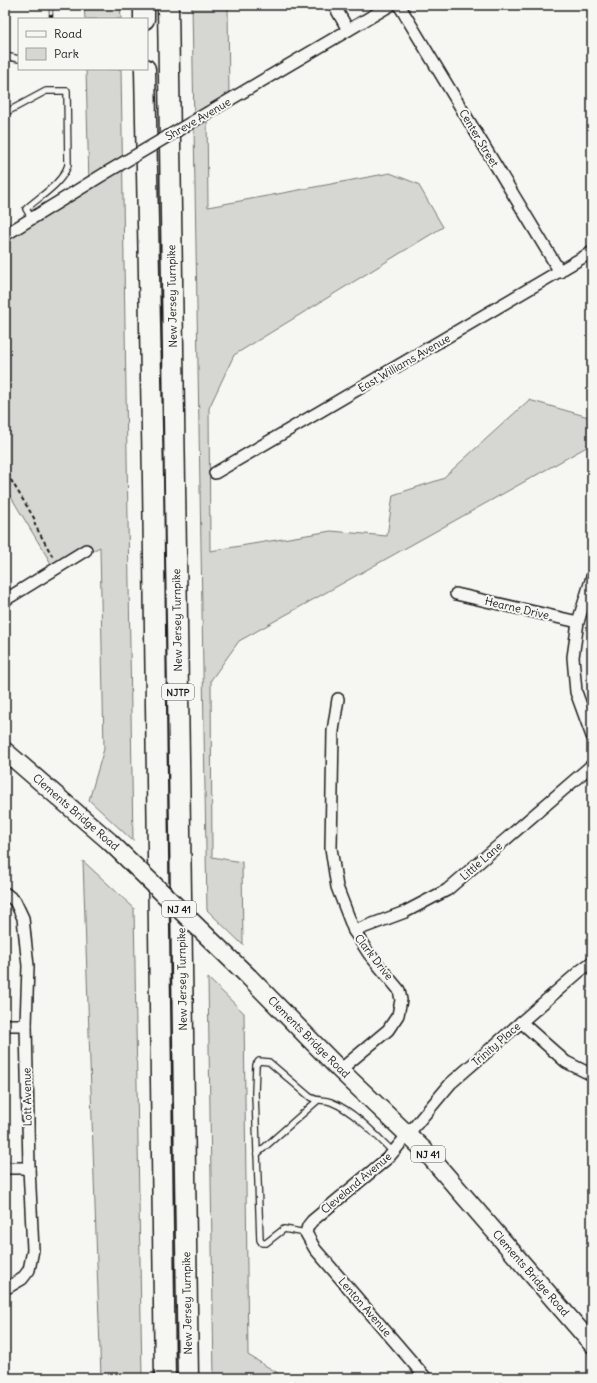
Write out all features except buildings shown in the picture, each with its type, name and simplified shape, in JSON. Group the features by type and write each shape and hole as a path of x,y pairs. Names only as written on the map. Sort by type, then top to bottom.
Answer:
{"highway":[{"path":"144,5 144,18"},
{"name":"New Jersey Turnpike","path":"168,5 188,1378"},
{"name":"New Jersey Turnpike","path":"145,70 153,480 165,1378"}],"main road":[{"name":"Clements Bridge Road","path":"5,751 109,841 249,977 340,1070 425,1151 592,1344"}],"street":[{"path":"334,5 348,30"},
{"name":"Shreve Avenue","path":"5,235 104,174 391,5"},
{"name":"Center Street","path":"399,5 560,272"},
{"name":"East Williams Avenue","path":"216,473 592,252"},
{"path":"5,600 86,550"},
{"path":"592,577 578,622 573,657 576,692 592,736"},
{"name":"Hearne Drive","path":"456,594 578,622"},
{"name":"Clark Drive","path":"338,699 332,731 331,848 337,887 354,930 369,954 399,990 401,1000 398,1015 388,1030 340,1070"},
{"name":"Little Lane","path":"354,930 405,912 447,890 592,765"},
{"name":"Lott Avenue","path":"5,1290 22,1279 29,1270 33,1250 29,1168 26,1025 28,966 23,918 15,901 8,895"},
{"name":"Trinity Place","path":"409,1135 451,1083 592,962"},
{"path":"521,1022 566,1062 592,1075"},
{"path":"5,1025 26,1025"},
{"name":"Cleveland Avenue","path":"306,1233 308,1226 312,1221 393,1152 409,1135"},
{"path":"5,1168 29,1168"},
{"name":"Lenton Avenue","path":"306,1233 315,1249 426,1378"}],"lane":[{"path":"5,56 18,59"},
{"path":"5,113 46,90 67,91 68,165 66,172 60,179 26,209 32,219"},
{"path":"306,1233 284,1229 266,1243 264,1244 261,1242 255,1093 256,1065 259,1061 264,1060 269,1062 310,1097 317,1101"},
{"path":"257,1154 317,1101 323,1100 331,1102 346,1110 368,1128 393,1152"}],"path":[{"path":"5,467 11,480 34,518 35,525 54,559"}],"green space":[{"path":"84,5 120,5 121,18 85,18"},
{"path":"192,5 228,5 229,99 207,114 208,207 390,173 418,184 443,227 234,355 209,408 210,551 331,531 387,536 393,495 442,479 529,400 592,418 592,444 239,641 211,680 212,857 242,862 243,945 207,910"},
{"path":"86,70 121,70 133,841 89,800 104,749 100,547 55,570 5,487 5,216 13,229 89,185"},
{"path":"83,861 134,908 142,1378 101,1378"},
{"path":"208,978 244,1013 248,1355 286,1378 214,1378"}],"railway":[{"path":"51,5 51,18"}]}
